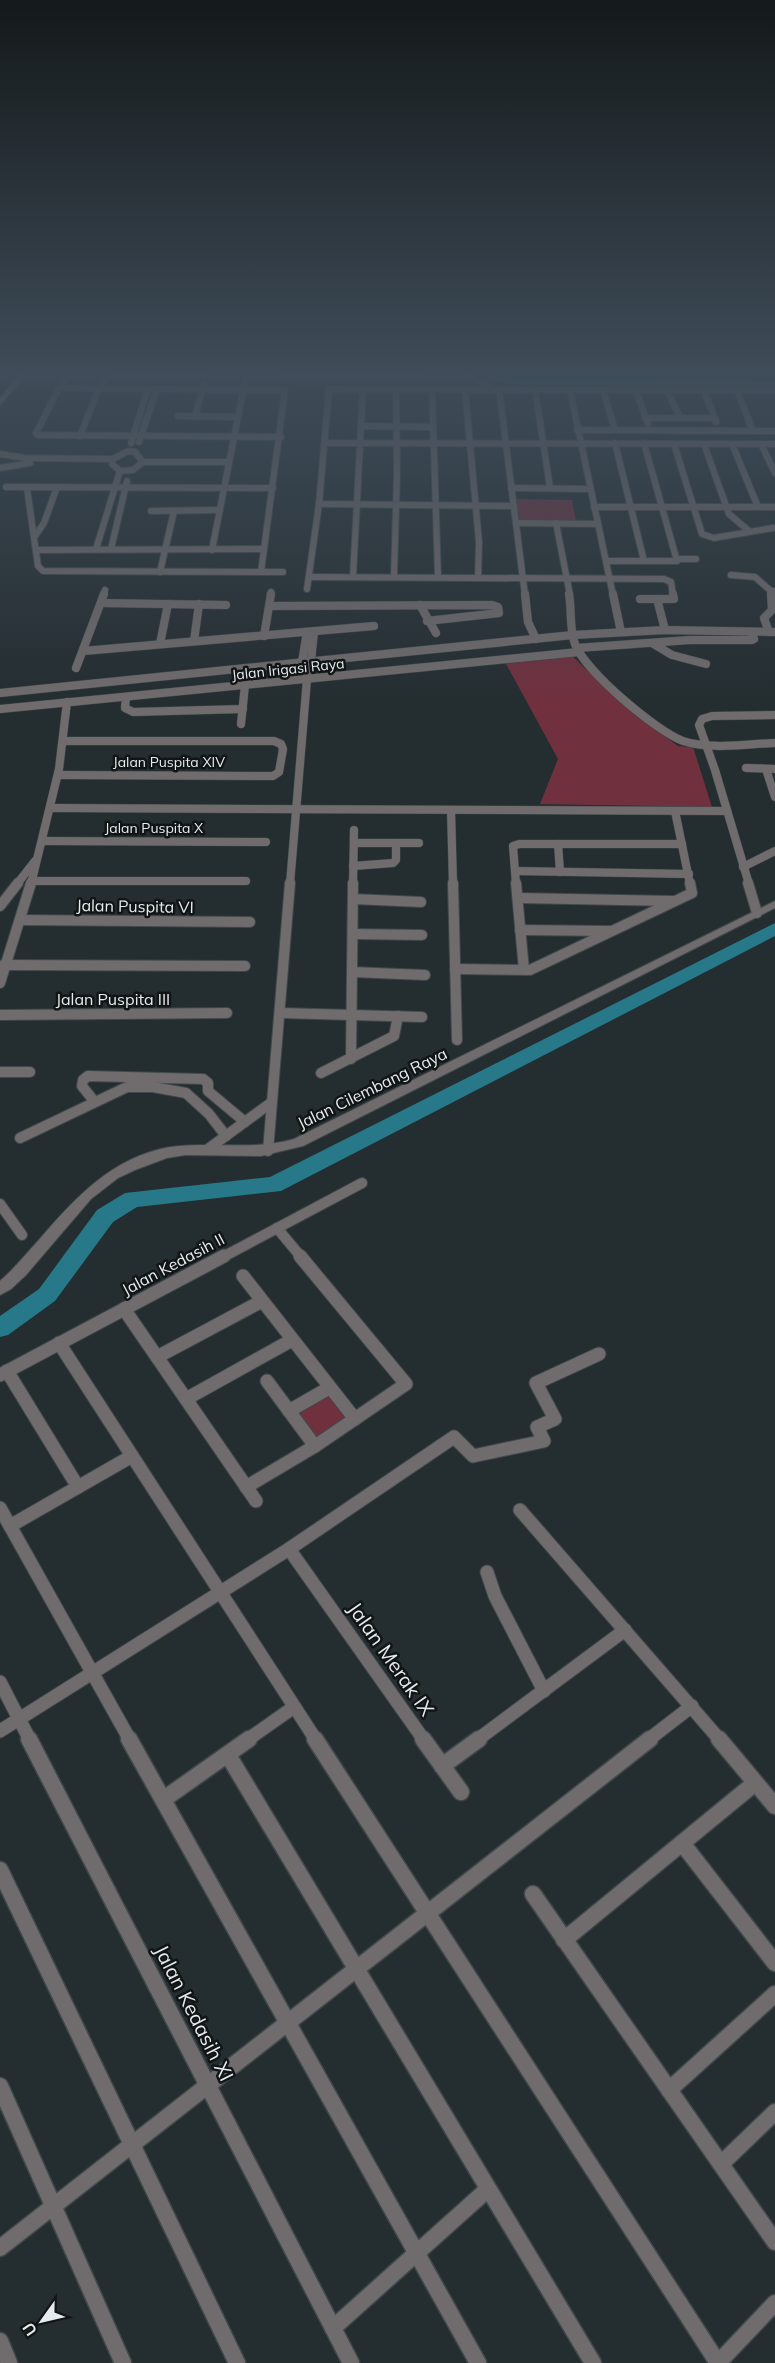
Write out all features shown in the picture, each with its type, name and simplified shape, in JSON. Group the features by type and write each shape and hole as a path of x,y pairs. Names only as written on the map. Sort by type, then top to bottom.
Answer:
{"street":[{"path":"96,549 117,481"},
{"path":"111,549 127,481"},
{"path":"212,550 225,481"},
{"path":"261,572 274,481"},
{"path":"307,589 321,481"},
{"path":"353,577 358,481"},
{"path":"394,577 396,481"},
{"path":"434,481 438,578"},
{"path":"473,481 479,542 478,578"},
{"path":"510,481 528,622 536,639"},
{"path":"549,481 550,488"},
{"path":"589,481 621,632"},
{"path":"624,481 644,561"},
{"path":"654,481 677,559"},
{"path":"686,481 699,527 705,536 714,538 773,528"},
{"path":"717,481 731,517 748,531"},
{"path":"747,481 758,507"},
{"path":"6,487 273,488"},
{"path":"35,536 44,523 57,487"},
{"path":"27,488 38,566 43,571 283,573"},
{"path":"511,488 591,489"},
{"path":"319,504 514,506"},
{"path":"594,507 775,507"},
{"path":"151,511 219,510"},
{"path":"160,572 174,511"},
{"path":"516,523 598,524"},
{"path":"556,523 567,578 576,644 584,660 604,681 669,734 682,740 704,743 775,743"},
{"path":"37,550 264,549"},
{"path":"606,561 673,562 677,559 696,559"},
{"path":"576,644 621,632 665,630 772,632 764,618 772,610 773,591 755,577 730,574"},
{"path":"309,576 670,581 674,598 640,599"},
{"path":"76,668 105,590"},
{"path":"264,636 271,592"},
{"path":"657,599 665,630"},
{"path":"101,603 226,605"},
{"path":"160,644 168,604"},
{"path":"194,641 199,604"},
{"path":"420,605 436,633"},
{"path":"270,606 492,605 498,607 499,613 428,621"},
{"path":"342,629 345,607"},
{"path":"82,651 374,626"},
{"path":"268,1151 281,1013 310,632"},
{"path":"576,644 746,641 754,639 752,633"},
{"name":"Jalan Irigasi Raya","path":"0,693 307,664 536,639 576,644"},
{"path":"652,642 672,655 706,664"},
{"name":"Jalan Irigasi Raya","path":"0,709 307,679 576,644"},
{"path":"241,724 245,685"},
{"path":"126,697 125,708 132,711 243,709"},
{"path":"0,983 53,808 66,741 67,702"},
{"path":"757,913 715,770 699,725 706,717 775,715"},
{"name":"Jalan Puspita XIV","path":"60,775 277,774 283,749 281,744 274,741 66,741"},
{"path":"746,768 771,769 775,797"},
{"path":"53,808 727,811"},
{"path":"452,810 456,1040"},
{"path":"455,969 530,970 692,893 675,811"},
{"path":"351,1059 354,830"},
{"name":"Jalan Puspita X","path":"42,841 266,842"},
{"path":"354,843 419,843"},
{"path":"353,866 393,863 396,860 396,843"},
{"path":"524,970 513,846 519,843 682,844"},
{"path":"558,844 560,872"},
{"path":"743,867 775,851"},
{"path":"0,906 37,859"},
{"path":"515,871 689,874"},
{"path":"32,880 246,881"},
{"path":"518,898 677,901"},
{"path":"353,899 420,902"},
{"name":"Jalan Cilembang Raya","path":"0,1289 22,1270 83,1197 108,1177 151,1157 177,1151 283,1149 775,903"},
{"name":"Jalan Puspita VI","path":"20,920 250,922"},
{"path":"520,930 613,931"},
{"path":"352,934 422,935"},
{"path":"4,965 246,966"},
{"path":"352,972 425,975"},
{"name":"Jalan Puspita III","path":"0,1015 227,1013"},
{"path":"281,1013 422,1017"},
{"path":"321,1073 394,1036 398,1016"},
{"path":"0,1072 30,1072"},
{"path":"94,1101 81,1083 88,1076 203,1079 208,1083 207,1091"},
{"path":"20,1138 127,1087 171,1089 186,1093 226,1136"},
{"path":"207,1091 245,1122"},
{"path":"193,1099 207,1091"},
{"path":"208,1149 272,1102"},
{"name":"Jalan Kedasih II","path":"4,1373 362,1182"},
{"path":"0,1204 22,1235"},
{"path":"246,1487 315,1446 406,1384 277,1228"},
{"path":"243,1276 355,1419"},
{"path":"158,1357 262,1301"},
{"path":"124,1309 256,1501"},
{"path":"186,1398 292,1340"},
{"path":"59,1343 718,2363 775,2303"},
{"path":"0,1731 289,1549 454,1437 473,1456 544,1441 537,1427 555,1419 536,1383 599,1354"},
{"path":"4,1373 78,1487"},
{"path":"267,1381 315,1446"},
{"path":"289,1411 329,1388"},
{"path":"10,1526 132,1456"},
{"path":"0,1508 478,2363"},
{"path":"520,1510 692,1706 775,1806"},
{"name":"Jalan Merak IX","path":"289,1549 461,1792"},
{"path":"487,1572 495,1596 544,1692"},
{"path":"442,1766 625,1630"},
{"name":"Jalan Kedasih XI","path":"0,1682 351,2363"},
{"path":"0,2248 692,1706"},
{"path":"164,1799 294,1707"},
{"path":"228,1755 593,2363"},
{"path":"564,1940 755,1783"},
{"path":"682,1844 775,1963"},
{"path":"0,1870 237,2363"},
{"path":"533,1894 775,2242"},
{"path":"669,2090 775,1994"},
{"path":"0,2086 123,2363"},
{"path":"721,2163 775,2112"},
{"path":"333,2328 488,2189"},
{"path":"0,2341 9,2363"}],"shaded area":[{"path":"515,499 572,500 576,521 520,520"},
{"path":"571,655 635,715 678,746 693,747 712,807 540,804 558,759 505,662"},
{"path":"328,1391 351,1422 316,1443 293,1411"}],"waterway":[{"path":"0,1328 47,1295 105,1216 133,1199 274,1185 775,929"}]}
